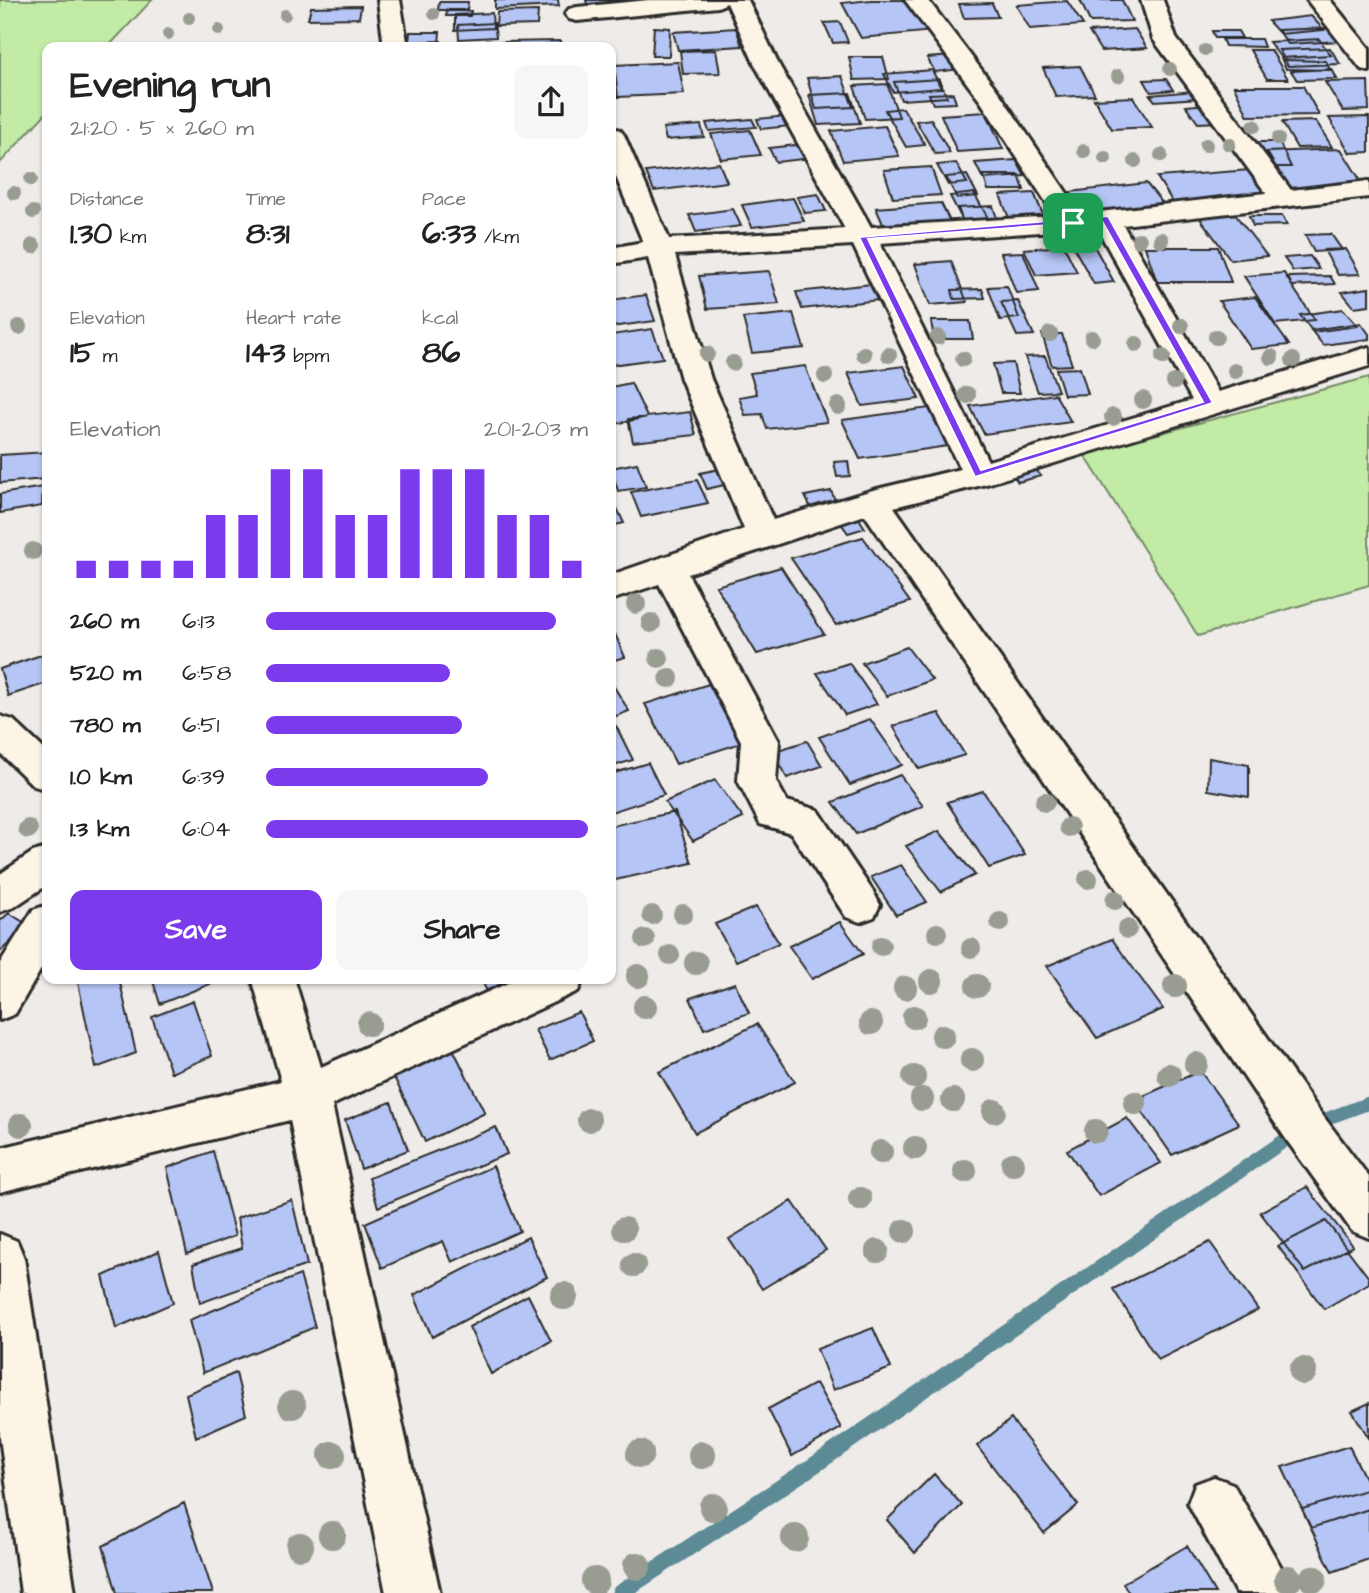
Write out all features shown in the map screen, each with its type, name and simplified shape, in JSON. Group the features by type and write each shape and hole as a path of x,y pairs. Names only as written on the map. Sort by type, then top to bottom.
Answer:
{"street":[{"path":"389,0 395,42"},
{"path":"576,17 718,0"},
{"path":"737,0 767,65 863,237 979,475"},
{"path":"916,0 991,99 1073,223"},
{"path":"1152,0 1165,39 1283,198"},
{"path":"1318,0 1369,64"},
{"path":"616,147 659,248 696,379 763,535"},
{"path":"616,255 659,248 1073,223 1369,189"},
{"path":"1105,218 1209,403"},
{"path":"616,586 763,535 873,501 979,475 1369,356"},
{"path":"873,501 1304,1127 1369,1215"},
{"path":"668,568 760,741 757,781 774,813 804,821 860,905"},
{"path":"0,730 42,770"},
{"path":"0,895 42,867"},
{"path":"0,1001 42,930"},
{"path":"275,984 307,1095 413,1593"},
{"path":"0,1170 307,1095 550,984"},
{"path":"0,1258 47,1593"},
{"path":"1214,1503 1266,1593"}],"green space":[{"path":"0,0 152,0 113,42 42,42 42,117 0,163"},
{"path":"1369,377 1369,585 1198,636 1084,454"}],"building":[{"path":"495,0 558,0 559,6 495,9"},
{"path":"586,0 653,0 589,12"},
{"path":"915,0 934,31 861,38 842,3"},
{"path":"1080,0 1122,0 1132,21 1090,22"},
{"path":"1067,1 1083,25 1030,29 1016,5"},
{"path":"439,2 468,2 467,10 438,10"},
{"path":"992,3 998,17 964,18 959,4"},
{"path":"361,6 359,18 308,19 311,7"},
{"path":"447,11 471,11 470,16 446,16"},
{"path":"538,11 537,25 496,26 497,12"},
{"path":"492,13 493,28 455,30 455,15"},
{"path":"1311,16 1324,30 1280,34 1268,21"},
{"path":"840,22 848,42 833,43 824,23"},
{"path":"494,23 496,37 459,39 458,25"},
{"path":"654,27 670,28 669,56 652,56"},
{"path":"736,28 742,46 678,50 673,32"},
{"path":"1329,28 1340,41 1288,44 1278,30"},
{"path":"1135,29 1147,48 1101,51 1089,32"},
{"path":"1212,31 1238,31 1242,38 1215,38"},
{"path":"410,32 440,32 439,42 409,42"},
{"path":"1222,39 1261,39 1264,47 1225,46"},
{"path":"1319,39 1331,55 1281,58 1269,42"},
{"path":"1330,48 1340,64 1288,66 1279,50"},
{"path":"716,50 720,73 683,74 680,51"},
{"path":"1250,50 1271,50 1288,79 1267,79"},
{"path":"953,56 962,69 935,72 927,58"},
{"path":"849,57 883,57 889,79 854,80"},
{"path":"1282,60 1326,61 1330,70 1286,69"},
{"path":"678,62 684,94 618,97 616,65"},
{"path":"1080,66 1095,95 1056,97 1043,68"},
{"path":"1332,69 1337,79 1297,80 1291,71"},
{"path":"932,70 941,88 893,92 884,74"},
{"path":"842,76 853,107 816,109 807,78"},
{"path":"939,79 947,97 901,100 894,82"},
{"path":"1166,79 1173,90 1151,92 1144,80"},
{"path":"1368,81 1369,110 1343,111 1325,82"},
{"path":"887,84 899,117 865,119 854,86"},
{"path":"1234,86 1303,86 1319,115 1248,116"},
{"path":"1194,91 1199,98 1155,101 1150,95"},
{"path":"850,93 860,123 818,125 809,95"},
{"path":"953,93 956,103 933,104 929,94"},
{"path":"1133,97 1152,127 1112,129 1094,99"},
{"path":"1207,104 1219,122 1198,123 1186,106"},
{"path":"903,108 925,145 906,147 885,110"},
{"path":"986,112 1003,149 957,152 941,115"},
{"path":"787,116 791,126 761,129 757,119"},
{"path":"1369,117 1369,152 1350,153 1329,118"},
{"path":"752,119 756,127 709,131 706,123"},
{"path":"931,119 950,153 935,154 916,121"},
{"path":"1316,121 1332,147 1297,148 1282,122"},
{"path":"701,125 704,137 666,140 663,128"},
{"path":"885,126 899,156 843,161 831,131"},
{"path":"750,130 761,155 721,159 711,134"},
{"path":"1257,142 1279,142 1291,167 1268,167"},
{"path":"805,144 812,158 776,162 769,148"},
{"path":"1341,149 1369,194 1293,197 1267,152"},
{"path":"1016,160 1025,176 983,179 975,163"},
{"path":"719,163 727,182 654,191 646,172"},
{"path":"956,163 967,183 948,185 937,165"},
{"path":"931,167 941,195 893,198 884,170"},
{"path":"1250,170 1272,201 1177,209 1157,177"},
{"path":"967,175 978,196 957,198 946,177"},
{"path":"983,175 1019,175 1024,190 988,190"},
{"path":"1146,183 1169,211 1090,221 1070,192"},
{"path":"974,193 989,220 964,223 950,196"},
{"path":"1034,193 1049,229 1014,231 1000,195"},
{"path":"818,194 826,211 805,213 797,197"},
{"path":"793,198 804,221 752,227 742,205"},
{"path":"941,203 955,232 889,238 876,208"},
{"path":"993,206 1001,231 967,233 958,208"},
{"path":"733,209 741,226 696,232 689,215"},
{"path":"1234,213 1267,256 1231,260 1199,217"},
{"path":"1249,216 1282,216 1287,225 1253,226"},
{"path":"1331,234 1342,250 1314,252 1305,235"},
{"path":"1064,246 1077,272 1036,275 1024,249"},
{"path":"1094,246 1114,282 1094,284 1074,248"},
{"path":"1145,247 1218,247 1231,282 1157,282"},
{"path":"1346,249 1360,274 1338,275 1324,250"},
{"path":"1023,252 1039,291 1016,293 1001,253"},
{"path":"1310,256 1319,269 1293,271 1284,258"},
{"path":"951,261 967,302 930,305 915,264"},
{"path":"769,271 779,304 707,309 699,276"},
{"path":"1284,273 1315,320 1275,324 1244,276"},
{"path":"1330,276 1335,284 1292,286 1288,277"},
{"path":"872,284 879,300 802,309 796,292"},
{"path":"1007,286 1019,318 1000,320 988,287"},
{"path":"1369,288 1369,305 1354,307 1342,292"},
{"path":"982,289 985,298 954,299 952,290"},
{"path":"646,295 655,321 616,326 616,299"},
{"path":"1255,297 1289,345 1251,349 1219,301"},
{"path":"1018,301 1034,335 1017,336 1001,302"},
{"path":"1343,309 1358,326 1313,332 1300,315"},
{"path":"793,313 804,348 752,353 743,318"},
{"path":"931,321 970,321 973,339 934,339"},
{"path":"1361,323 1369,334 1369,339 1323,345 1311,330"},
{"path":"652,329 663,358 616,364 616,334"},
{"path":"1042,334 1062,334 1072,365 1052,366"},
{"path":"1045,356 1058,391 1038,392 1025,357"},
{"path":"1013,363 1020,393 1001,393 993,364"},
{"path":"805,366 827,422 767,429 762,414 745,415 739,397 757,394 750,373"},
{"path":"904,366 919,399 862,406 848,373"},
{"path":"1080,368 1088,394 1064,395 1056,369"},
{"path":"631,383 647,417 616,424 616,386"},
{"path":"1055,394 1071,422 984,434 970,406"},
{"path":"929,408 948,446 860,459 842,420"},
{"path":"690,412 696,435 633,442 628,419"},
{"path":"42,452 42,479 0,483 0,455"},
{"path":"848,461 850,476 837,477 834,462"},
{"path":"637,463 646,487 618,491 616,467"},
{"path":"1030,463 1041,476 1018,482 1008,468"},
{"path":"720,469 728,484 707,489 700,473"},
{"path":"697,480 708,503 641,517 631,492"},
{"path":"42,487 42,506 0,513 0,494"},
{"path":"831,491 836,502 811,508 805,496"},
{"path":"616,506 624,523 616,525"},
{"path":"858,517 865,528 848,533 840,522"},
{"path":"863,537 910,602 836,625 791,558"},
{"path":"781,567 824,634 757,654 716,586"},
{"path":"616,636 625,657 616,660"},
{"path":"907,647 932,680 887,696 862,663"},
{"path":"42,655 42,685 8,696 0,669"},
{"path":"849,663 877,704 845,715 817,673"},
{"path":"709,684 741,743 676,764 645,704"},
{"path":"616,690 629,711 616,716"},
{"path":"939,713 965,755 919,769 893,726"},
{"path":"870,719 902,765 850,785 819,737"},
{"path":"616,726 633,760 616,765"},
{"path":"807,741 822,766 787,778 772,752"},
{"path":"1209,758 1249,765 1249,797 1208,790"},
{"path":"648,763 664,795 616,810 616,773"},
{"path":"900,775 923,806 856,834 833,802"},
{"path":"715,780 743,818 693,841 665,802"},
{"path":"983,791 1025,855 989,868 947,802"},
{"path":"675,812 692,863 616,880 616,825"},
{"path":"939,831 975,875 941,892 906,846"},
{"path":"901,865 927,902 896,915 871,877"},
{"path":"756,907 779,943 736,961 715,924"},
{"path":"9,913 28,925 0,952 0,921"},
{"path":"840,922 863,954 812,979 789,946"},
{"path":"1112,939 1163,1009 1097,1038 1047,966"},
{"path":"735,983 749,1013 704,1029 690,998"},
{"path":"78,984 120,984 136,1053 96,1068"},
{"path":"154,984 210,984 160,1004"},
{"path":"483,984 508,984 488,993"},
{"path":"193,1001 212,1056 171,1073 152,1017"},
{"path":"579,1012 593,1041 550,1060 535,1030"},
{"path":"757,1024 795,1082 695,1133 659,1072"},
{"path":"451,1045 485,1113 425,1142 392,1073"},
{"path":"1200,1071 1239,1124 1172,1155 1134,1100"},
{"path":"391,1102 408,1150 361,1169 345,1120"},
{"path":"1127,1118 1161,1163 1099,1196 1067,1150"},
{"path":"496,1127 507,1154 378,1207 369,1178"},
{"path":"213,1151 235,1236 187,1254 167,1168"},
{"path":"493,1166 520,1231 452,1262 443,1241 382,1268 365,1223"},
{"path":"1307,1187 1353,1246 1305,1272 1260,1212"},
{"path":"292,1200 307,1265 200,1303 193,1264 242,1248 237,1218"},
{"path":"792,1201 826,1250 762,1289 729,1239"},
{"path":"1326,1221 1369,1278 1369,1283 1324,1309 1278,1246"},
{"path":"528,1237 547,1277 432,1337 414,1295"},
{"path":"1210,1242 1258,1310 1158,1360 1113,1289"},
{"path":"159,1251 173,1303 116,1328 103,1276"},
{"path":"300,1275 315,1327 203,1373 189,1320"},
{"path":"528,1295 551,1341 491,1374 469,1327"},
{"path":"873,1328 891,1368 833,1390 817,1349"},
{"path":"236,1373 246,1415 196,1437 186,1394"},
{"path":"816,1383 841,1428 792,1456 768,1409"},
{"path":"1369,1403 1369,1438 1352,1411"},
{"path":"1011,1419 1078,1505 1044,1533 977,1446"},
{"path":"1349,1446 1369,1486 1369,1509 1311,1528 1282,1467"},
{"path":"934,1474 962,1505 915,1553 887,1520"},
{"path":"1369,1489 1369,1559 1332,1572 1302,1509"},
{"path":"184,1503 213,1593 117,1593 103,1546"},
{"path":"1187,1546 1215,1593 1129,1593 1123,1583"}],"waterway":[{"path":"620,1593 813,1466 1304,1127 1369,1103"}],"route":[{"path":"1105,218 1209,403 979,475 863,237 1073,223 1105,218"}]}
